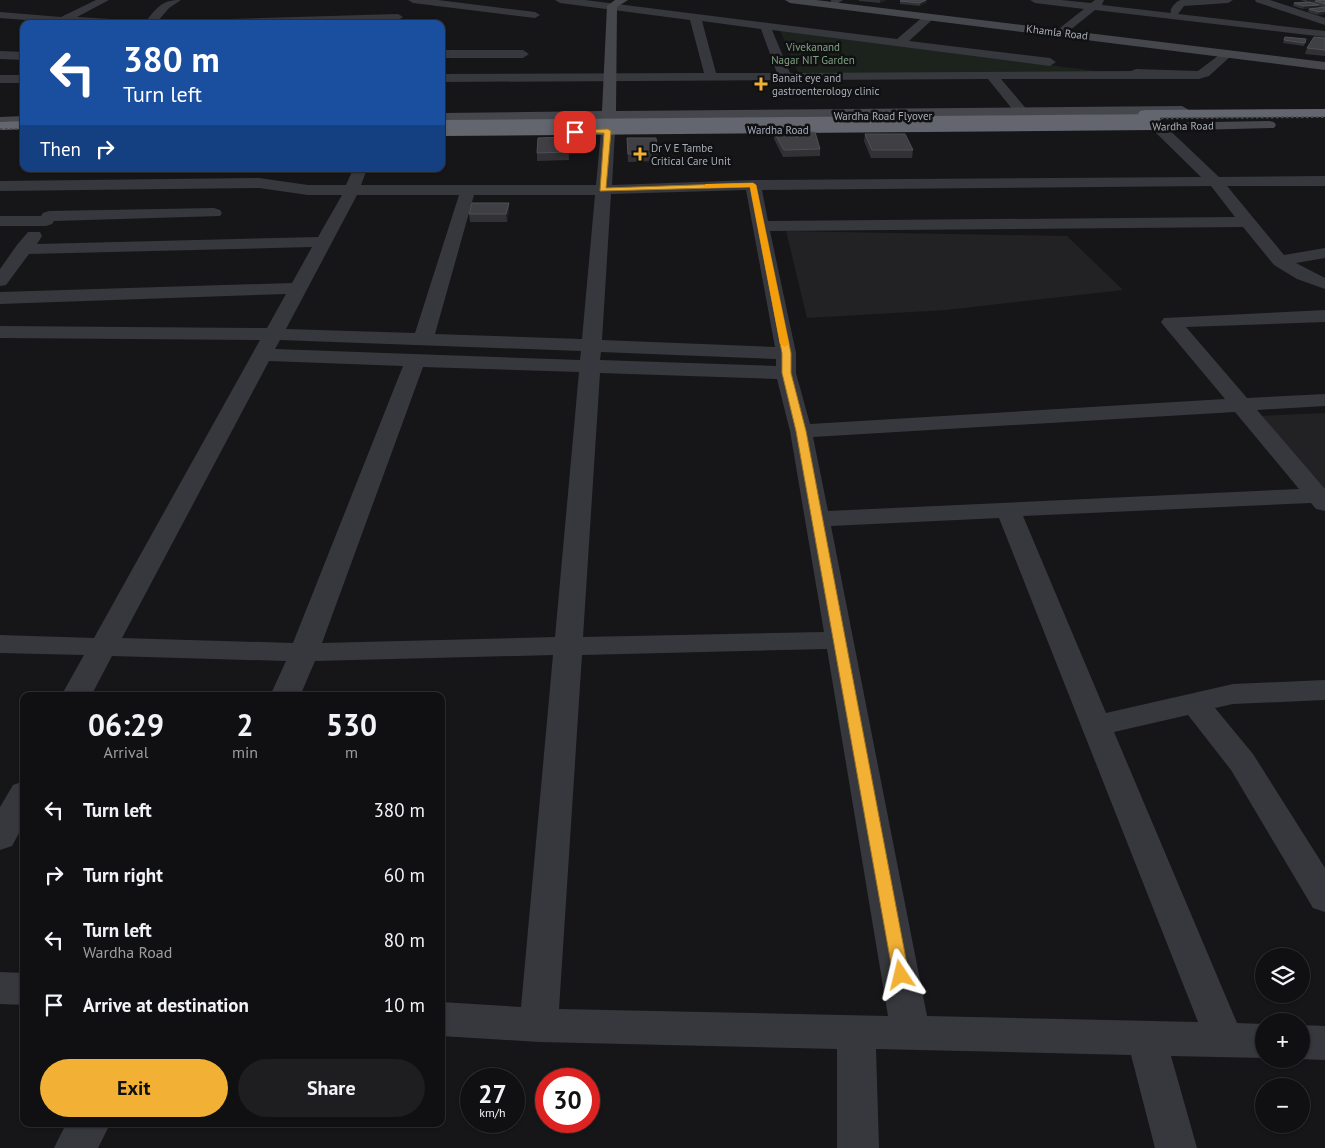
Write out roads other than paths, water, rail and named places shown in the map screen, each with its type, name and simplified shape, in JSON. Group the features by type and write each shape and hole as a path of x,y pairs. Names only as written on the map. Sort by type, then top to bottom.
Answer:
{"highway":[{"name":"Wardha Road Flyover","path":"445,119 1325,111"},
{"name":"Wardha Road Flyover","path":"445,128 1232,121 1269,125"},
{"name":"Wardha Road","path":"1269,125 1325,124"},
{"path":"0,126 20,126"},
{"path":"0,132 20,132"}],"street":[{"path":"0,13 62,20 104,0"},
{"path":"153,20 166,6 176,0"},
{"path":"413,0 535,14"},
{"path":"530,30 539,0"},
{"path":"560,0 1153,75"},
{"path":"612,6 624,0"},
{"name":"Khamla Road","path":"790,0 1325,62"},
{"name":"Khamla Road","path":"821,0 1325,66"},
{"path":"1035,0 1097,3"},
{"path":"1077,0 1172,16 1325,34"},
{"path":"1168,0 1181,3 1228,0"},
{"path":"1260,0 1325,22"},
{"path":"1062,31 1097,3"},
{"path":"1172,16 1181,3"},
{"path":"0,13 16,4"},
{"path":"539,1026 607,123 612,6"},
{"path":"349,20 399,17"},
{"path":"695,17 711,77"},
{"path":"900,43 930,17"},
{"path":"765,26 785,77"},
{"path":"445,54 524,50 516,78"},
{"path":"445,78 1153,75 1205,73 1227,54"},
{"path":"0,55 20,56"},
{"path":"992,76 1022,112"},
{"path":"0,79 20,79"},
{"name":"Wardha Road","path":"445,133 607,123 1022,112 1325,111"},
{"name":"Wardha Road","path":"445,119 607,123 1269,125"},
{"path":"0,120 20,120"},
{"path":"1158,126 1215,182 1280,261 1303,275 1325,284"},
{"path":"0,137 20,137"},
{"path":"0,281 74,185 81,172"},
{"path":"78,692 352,190 359,172"},
{"path":"0,186 259,183 308,190 602,190 753,185 1319,181 1325,192"},
{"path":"1019,183 1045,224"},
{"path":"753,185 786,363 801,431 912,1034"},
{"path":"287,692 304,652 419,350 468,190"},
{"path":"0,221 214,213"},
{"path":"761,226 1248,222"},
{"path":"23,250 323,242"},
{"path":"1280,261 1325,253"},
{"path":"0,298 298,288"},
{"path":"1321,500 1171,322 1325,316"},
{"path":"3,336 786,363"},
{"path":"801,431 1325,400"},
{"path":"817,519 1008,510 1321,500"},
{"path":"1008,510 1225,1040"},
{"path":"0,644 304,652 839,640"},
{"path":"1096,726 1233,694 1325,690"},
{"path":"1194,702 1242,762 1325,898"},
{"path":"0,837 20,800"},
{"path":"0,988 20,989"},
{"path":"445,1019 539,1026 1255,1041"},
{"path":"856,1033 858,1148"},
{"path":"1147,1039 1176,1148"},
{"path":"1310,1042 1325,1043"},
{"path":"75,1148 86,1127"}],"railway":[{"path":"445,124 1325,117"},
{"path":"0,129 20,129"}],"place":[{"name":"Banait eye and gastroenterology clinic","path":"761,84"},
{"name":"Dr V E Tambe Critical Care Unit","path":"640,154"}],"park label":[{"name":"Vivekanand Nagar NIT Garden","path":"813,53"}]}
